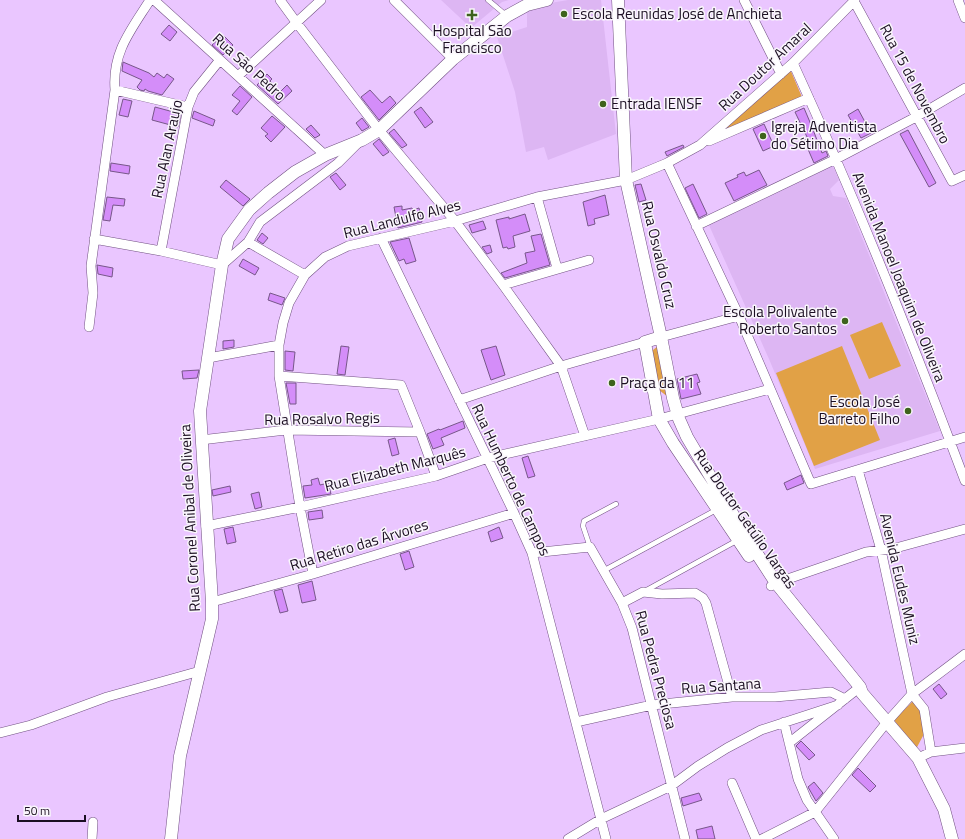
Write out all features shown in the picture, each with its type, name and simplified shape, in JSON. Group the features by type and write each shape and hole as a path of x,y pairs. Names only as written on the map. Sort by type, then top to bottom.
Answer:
{"main road":[{"name":"Rua Coronel Anibal de Oliveira","path":"171,839 180,756 212,619 200,410 222,265 228,239 249,210 268,192 295,172 325,155 362,140 379,130 453,59 506,16 527,5 547,0"},
{"name":"Rua Osvaldo Cruz","path":"618,0 626,180 661,340"},
{"path":"646,345 661,340"},
{"name":"Rua Doutor Getúlio Vargas","path":"661,340 677,414 687,437 773,584"},
{"name":"Rua Doutor Getúlio Vargas","path":"646,345 659,419 673,443 738,540 860,690 918,758 944,809 952,839"},
{"path":"657,401 673,398"}],"street":[{"path":"88,327 93,293 91,266 116,90 114,78 117,59 123,43 150,0"},
{"name":"Rua São Pedro","path":"154,0 219,61 238,76 325,155"},
{"path":"280,0 379,130 454,221 562,366 585,436"},
{"path":"238,76 321,0"},
{"path":"394,0 453,59"},
{"path":"744,0 781,74"},
{"path":"958,0 965,18"},
{"name":"Rua Doutor Amaral","path":"626,180 667,163 700,145 793,63 855,1"},
{"name":"Rua 15 de Novembro","path":"855,1 916,117 952,181 965,174"},
{"name":"Rua Alan Araujo","path":"161,251 188,107 194,92 219,61"},
{"name":"Avenida Manoel Joaquim de Oliveira","path":"793,63 836,160 965,481"},
{"path":"696,226 836,160 916,117 965,88"},
{"path":"116,90 188,107"},
{"path":"700,145 809,98"},
{"name":"Rua Coronel Anibal de Oliveira","path":"222,265 248,242 260,222 338,163 362,140"},
{"path":"667,163 739,316 811,484 965,437"},
{"name":"Rua Landulfo Alves","path":"313,574 286,430 278,376 279,345 289,303 305,275 325,257 348,246 454,221 538,198 626,180"},
{"path":"538,198 557,268"},
{"name":"Rua Humberto de Campos","path":"381,238 488,458 532,553 606,839"},
{"path":"94,239 161,251 222,265"},
{"path":"248,242 305,275"},
{"path":"503,285 557,268 589,260"},
{"path":"661,340 739,316"},
{"path":"208,358 279,345"},
{"path":"459,400 562,366 646,345"},
{"path":"278,376 401,385 436,476"},
{"name":"Rua Elizabeth Marquês","path":"206,526 300,507 436,476 488,458 659,419 770,389"},
{"name":"Rua Rosalvo Regis","path":"201,440 286,430 420,432"},
{"name":"Avenida Eudes Muniz","path":"858,470 881,550 912,694"},
{"name":"Rua Retiro das Árvores","path":"212,602 313,574 514,513"},
{"path":"773,584 866,552 892,548 965,529"},
{"path":"532,553 590,547"},
{"name":"Rua Pedra Preciosa","path":"590,547 622,603 632,628 685,839"},
{"path":"622,603 643,592 662,594 691,592 699,594 706,603 732,697"},
{"path":"762,839 815,812 887,722 912,694 965,654"},
{"path":"0,733 44,720 106,697 200,671"},
{"path":"790,743 842,702 860,690"},
{"name":"Rua Santana","path":"576,722 652,705 732,697 831,692 842,702"},
{"path":"912,694 924,709 931,752"},
{"path":"568,839 601,819 671,786 698,766 727,748 761,730 842,702"},
{"path":"784,722 798,779 807,800 834,839"},
{"path":"918,758 931,752 965,748"},
{"path":"732,783 756,839"},
{"path":"92,839 93,822"}],"lane":[{"path":"488,0 506,16"},
{"path":"590,547 583,526 584,521 616,504"},
{"path":"603,571 717,510"},
{"path":"643,592 738,540"}],"shaded area":[{"name":"Hospital São Francisco","path":"441,0 509,0 502,2 471,28"},
{"path":"568,0 601,0 616,134 548,160 544,147 526,152 515,92 497,37 527,27 527,7"},
{"path":"790,69 802,97 719,133"},
{"name":"Escola Polivalente Roberto Santos","path":"832,164 839,180 830,189 833,196 846,198 940,431 815,469 769,359 708,223"},
{"path":"882,322 901,366 869,379 850,335"},
{"path":"658,346 668,397 659,390 652,354 653,350"},
{"path":"842,346 880,440 814,466 776,373"},
{"path":"914,700 920,708 924,734 916,749 894,720"}],"building":[{"path":"169,25 177,32 170,41 161,34"},
{"path":"223,35 233,45 223,55 212,45"},
{"path":"123,62 149,73 154,77 157,73 164,78 167,74 174,79 162,95 145,89 144,91 140,90 137,87 142,80 122,71"},
{"path":"267,74 272,79 270,81 280,92 287,85 292,91 278,104 257,85"},
{"path":"240,86 252,97 237,115 232,111 240,101 232,95"},
{"path":"370,90 382,103 390,96 396,103 379,120 361,97"},
{"path":"123,99 132,101 128,117 119,115"},
{"path":"155,107 181,114 178,127 152,120"},
{"path":"421,107 433,122 425,128 414,112"},
{"path":"804,108 822,153 826,151 828,156 814,163 804,140 808,139 795,112"},
{"path":"858,109 871,133 861,138 848,115"},
{"path":"194,111 215,120 213,126 192,118"},
{"path":"272,116 285,127 271,142 265,136 268,134 261,128"},
{"path":"362,118 369,127 362,131 356,123"},
{"name":"Igreja Adventista do Sétimo Dia","path":"764,124 774,146 763,151 753,129"},
{"path":"311,125 320,135 315,138 306,129"},
{"path":"394,129 407,145 402,148 389,133"},
{"path":"908,130 936,183 929,187 900,134"},
{"path":"379,139 389,152 383,156 373,144"},
{"path":"683,145 684,147 667,156 665,152"},
{"path":"111,163 130,166 129,174 110,171"},
{"path":"759,170 767,185 734,201 725,183 738,177 737,175 744,172 746,176"},
{"path":"336,173 346,185 340,190 330,177"},
{"path":"226,180 250,199 243,206 220,187"},
{"path":"641,184 646,200 639,202 635,185"},
{"path":"693,184 707,214 699,218 685,188"},
{"path":"605,195 609,215 594,219 595,224 588,226 583,202"},
{"path":"107,197 125,199 124,206 113,205 110,221 103,220"},
{"path":"402,206 402,210 412,208 413,210 419,208 422,222 398,228 394,207"},
{"path":"525,214 530,231 513,236 515,247 508,249 507,247 503,248 496,220 509,217 509,219"},
{"path":"483,221 486,229 472,233 469,225"},
{"path":"262,233 268,238 263,244 257,240"},
{"path":"541,234 550,265 505,278 501,273 527,263 525,253 535,251 531,236"},
{"path":"409,238 416,261 406,264 404,259 399,261 390,242"},
{"path":"490,245 492,252 487,254 482,247"},
{"path":"243,259 259,268 255,275 239,266"},
{"path":"97,265 113,268 112,277 98,274"},
{"path":"270,293 285,298 282,305 268,300"},
{"path":"234,340 234,347 223,349 223,341"},
{"path":"341,346 349,347 345,375 337,374"},
{"path":"496,346 505,375 491,380 481,350"},
{"path":"285,351 295,352 293,371 285,370"},
{"path":"199,370 197,378 183,379 182,371"},
{"path":"697,374 700,382 697,383 701,394 681,399 677,379"},
{"path":"286,383 296,383 296,404 290,404"},
{"path":"463,421 465,428 441,438 444,445 433,449 427,434"},
{"path":"395,438 399,454 392,456 388,440"},
{"path":"528,456 535,476 528,478 522,458"},
{"path":"801,475 804,483 787,490 784,483"},
{"path":"318,478 320,485 328,483 331,494 305,498 303,486 312,485 311,480"},
{"path":"230,486 231,492 213,496 212,490"},
{"path":"259,492 262,507 255,509 251,494"},
{"path":"322,510 323,518 309,520 308,512"},
{"path":"233,527 236,542 227,544 224,529"},
{"path":"499,527 503,538 491,542 488,532"},
{"path":"409,551 414,567 405,570 400,554"},
{"path":"312,581 316,600 302,603 298,585"},
{"path":"282,589 288,611 280,613 274,591"},
{"path":"939,684 947,694 941,699 933,689"},
{"path":"801,741 815,755 809,760 796,746"},
{"path":"858,768 876,786 870,792 852,775"},
{"path":"814,782 823,793 816,801 808,787"},
{"path":"699,793 702,800 683,806 681,798"},
{"path":"712,826 715,839 698,839 696,830"}],"place":[{"name":"Escola Reunidas José de Anchieta","path":"564,14"},
{"name":"Hospital São Francisco","path":"472,15"},
{"name":"Entrada IENSF","path":"603,104"},
{"name":"Igreja Adventista do Sétimo Dia","path":"763,136"},
{"name":"Escola Polivalente Roberto Santos","path":"845,321"},
{"name":"Praça da 11","path":"612,383"},
{"name":"Escola José Barreto Filho","path":"908,411"}]}
